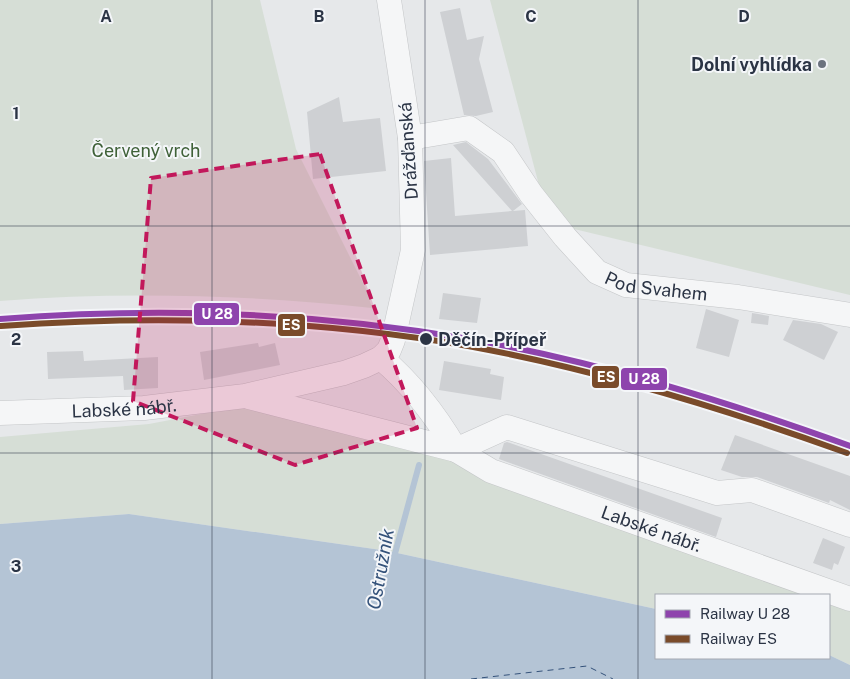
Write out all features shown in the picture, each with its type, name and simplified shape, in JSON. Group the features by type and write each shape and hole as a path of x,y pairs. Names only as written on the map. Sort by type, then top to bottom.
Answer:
{"street":[{"name":"Drážďanská","path":"381,358 389,350 393,340 413,250 410,138 389,0"},
{"name":"Pod Svahem","path":"410,138 469,128 503,152 531,194 597,272 626,285 738,296 850,315"},
{"name":"Labské nábř.","path":"0,413 144,408 246,396 344,373 381,358 398,372 439,421 456,450"},
{"name":"Labské nábř.","path":"246,396 456,450 491,471 850,599"},
{"path":"456,450 508,427 717,493 752,490 850,525"}],"highlighted area":[{"path":"320,154 417,428 295,465 133,401 151,178"}],"green space":[{"name":"Červený vrch","path":"0,0 260,0 296,149 366,289 372,308 233,297 139,295 0,301"},
{"path":"490,0 850,0 850,295 549,223"},
{"path":"248,405 452,461 813,594 655,594 655,609 388,551 129,514 0,524 0,437 149,424"},
{"path":"830,600 850,608 850,665 830,655"}],"water":[{"path":"129,514 388,551 655,609 655,659 830,659 830,655 850,665 850,679 0,679 0,524"}],"building":[{"path":"460,8 467,40 484,36 479,59 493,112 476,116 464,115 440,12"},
{"path":"339,97 343,122 380,118 386,171 313,179 307,112"},
{"path":"466,142 488,159 522,204 513,211 525,210 528,246 430,255 424,161 451,158 455,216 512,211 453,145"},
{"path":"443,293 481,298 477,323 439,319"},
{"path":"706,309 739,320 729,357 696,348"},
{"path":"752,313 769,316 768,325 751,323"},
{"path":"793,320 821,324 838,332 824,360 783,340"},
{"path":"258,343 259,347 275,343 280,365 204,380 200,352"},
{"path":"83,351 84,361 158,357 158,388 124,390 123,376 48,379 47,352"},
{"path":"444,361 491,369 490,374 504,377 501,400 439,390"},
{"path":"735,435 850,476 850,510 830,500 829,503 757,477 742,477 721,470"},
{"path":"507,442 722,518 716,537 499,459 504,443"},
{"path":"823,538 845,547 838,565 834,563 832,570 813,563"}],"waterway":[{"name":"Ostružník","path":"393,561 419,465"}],"ferry route":[{"path":"471,679 587,666 613,679"}],"transit line":[{"path":"0,319 117,313 235,314 353,323 411,330 518,348 614,371 709,398 850,446"}],"rail line":[{"name":"ES","path":"1,326 176,320 293,325 410,337 517,356 612,379 707,406 847,453"}],"place":[{"name":"Dolní vyhlídka","path":"822,64"},
{"name":"Děčín-Přípeř","path":"426,339"}]}
